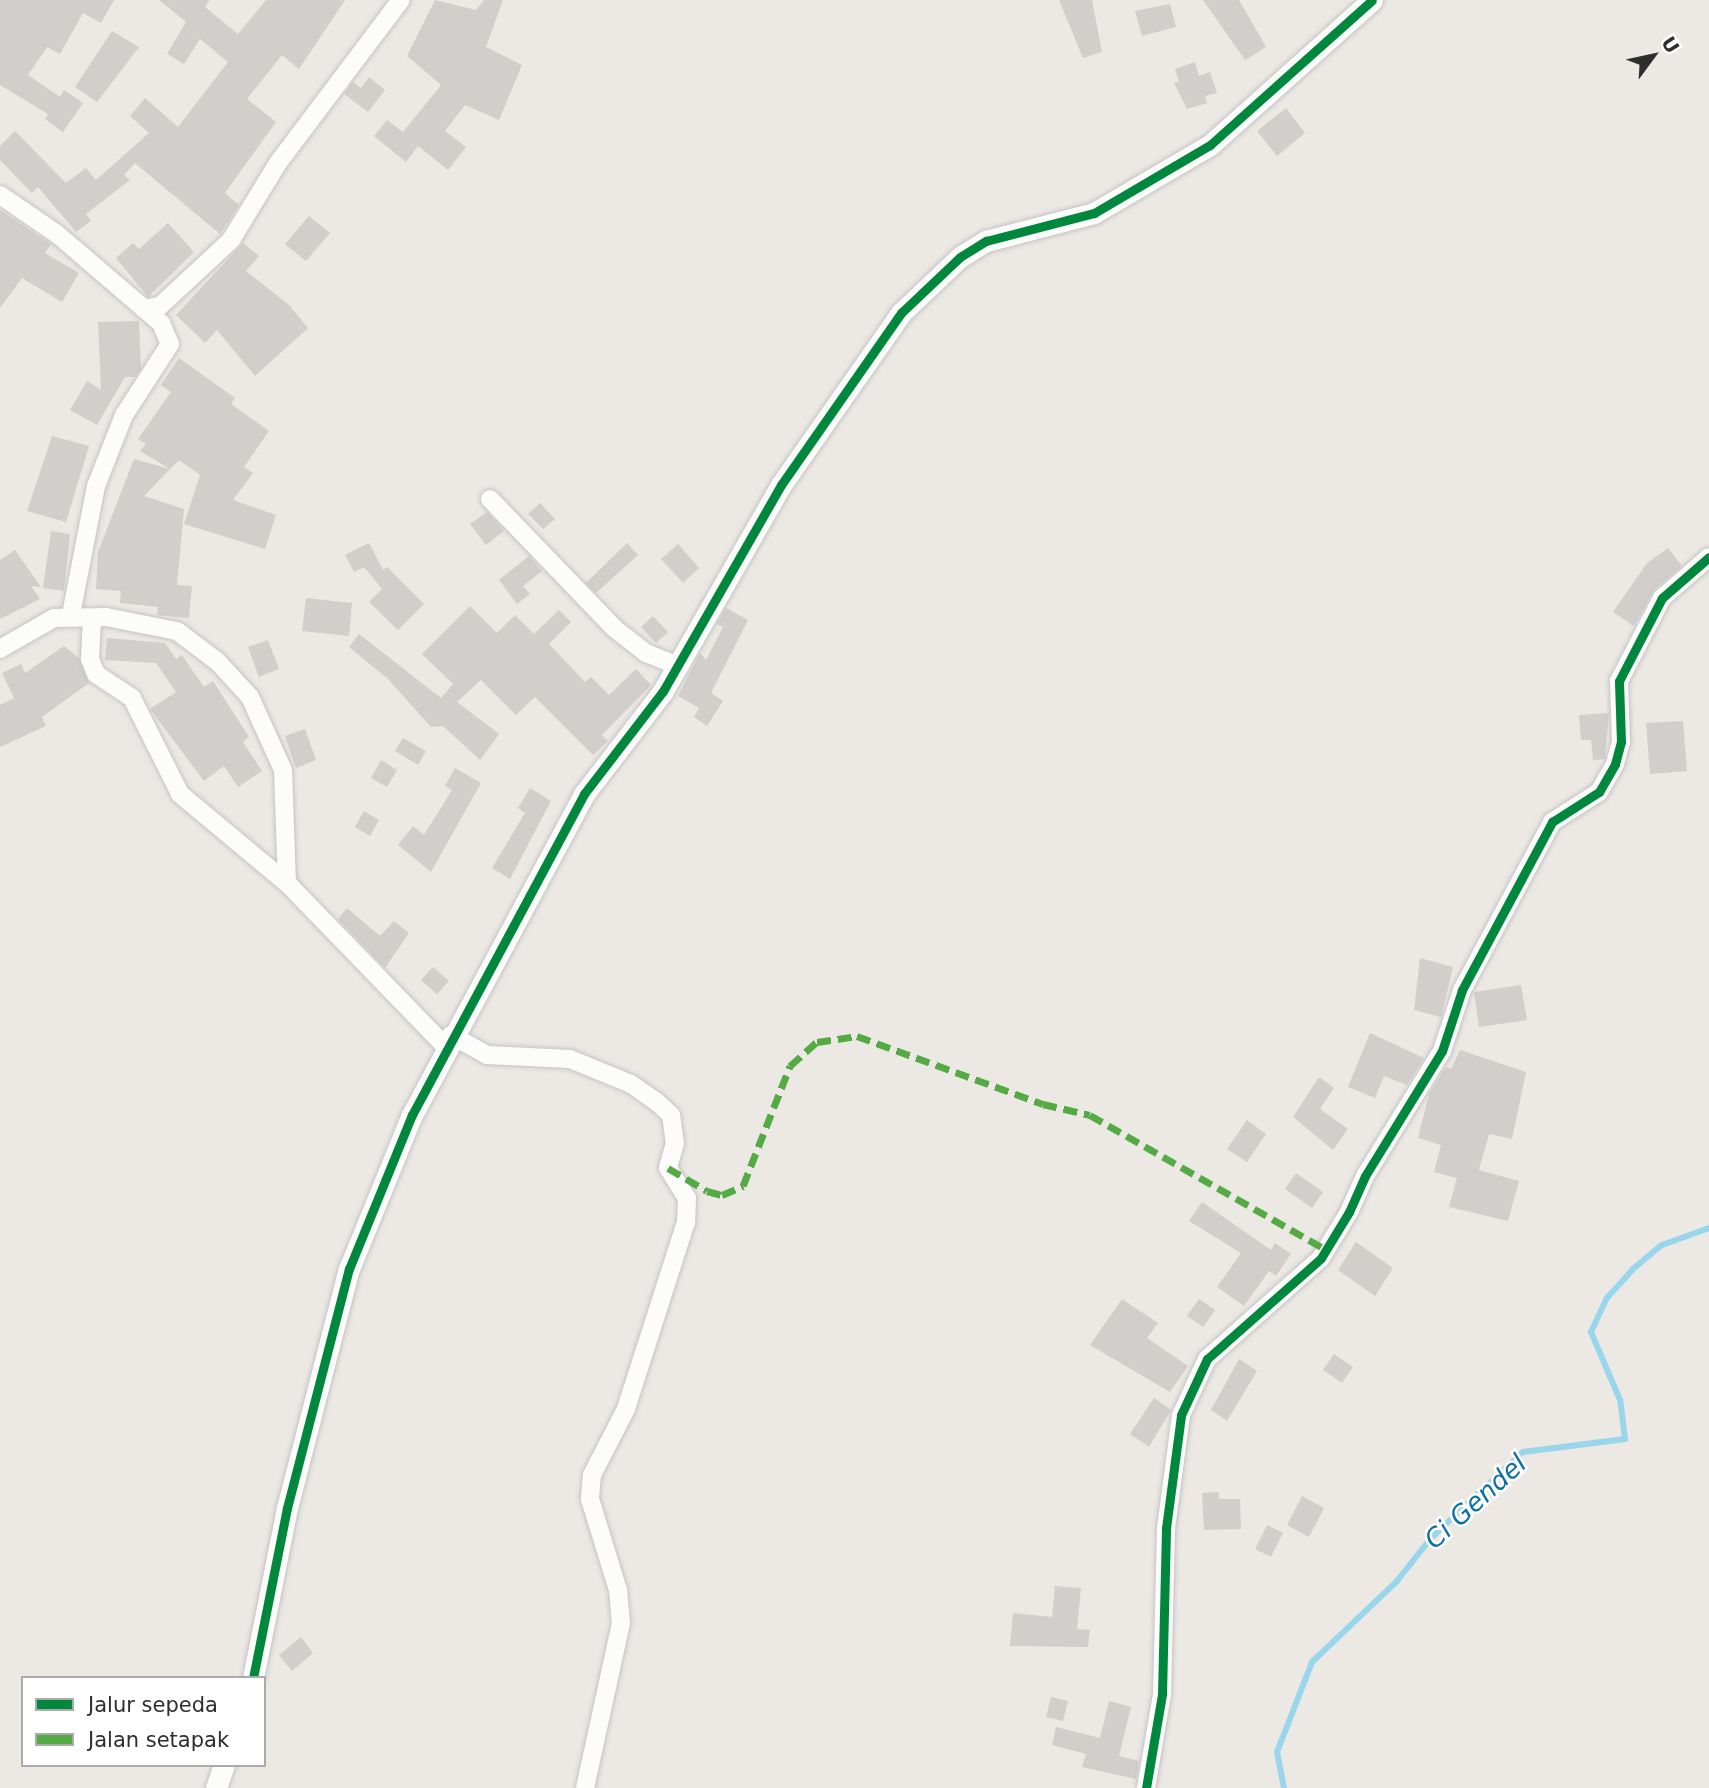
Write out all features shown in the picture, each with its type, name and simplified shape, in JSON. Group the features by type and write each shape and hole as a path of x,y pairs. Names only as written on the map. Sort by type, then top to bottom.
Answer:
{"street":[{"path":"144,309 160,306 231,240 278,163 401,0"},
{"path":"253,1676 287,1508 349,1269 448,1040 584,794 678,666 781,485 901,313 960,257 986,241 1094,213 1210,145 1372,0"},
{"path":"0,195 57,234 161,323 170,344 124,415 96,486 71,615"},
{"path":"491,499 614,628 646,653 678,666"},
{"path":"1146,1788 1162,1694 1166,1528 1181,1415 1207,1360 1321,1258 1349,1212 1365,1176 1443,1051 1462,990 1552,822 1599,792 1615,764 1621,742 1619,681 1662,598 1709,557"},
{"path":"0,649 54,618 71,615 177,631 218,662 250,697 283,771 288,883"},
{"path":"92,618 90,659 96,674 132,698 180,794 288,883 448,1040 487,1055 570,1059 631,1084 671,1115 675,1143 668,1168 687,1198 686,1222 626,1409 592,1475 590,1499 618,1590 621,1623 586,1788"},
{"path":"216,1788 223,1767"}],"building":[{"path":"0,0 114,0 101,23 83,13 60,54 47,47 28,75 60,97 64,90 83,103 63,132 45,119 48,114 0,85"},
{"path":"159,0 210,0 205,7 238,34 266,0 345,0 299,69 282,55 247,99 276,122 225,193 239,205 220,234 135,163 124,175 130,180 86,214 91,221 76,232 38,187 32,193 0,160 0,146 15,131 66,183 86,168 96,180 149,133 130,116 145,98 178,127 228,62 200,39 184,64 167,54 186,22"},
{"path":"435,0 476,10 484,0 503,0 486,47 522,65 499,120 465,105 445,131 466,147 448,170 418,146 406,162 374,136 387,120 403,132 441,85 407,56"},
{"path":"1059,0 1092,0 1102,52 1083,58"},
{"path":"1203,0 1239,0 1266,47 1245,60"},
{"path":"1170,4 1176,27 1142,36 1135,11"},
{"path":"112,31 139,47 97,102 75,87"},
{"path":"1195,62 1199,76 1210,72 1217,93 1205,96 1207,103 1187,109 1174,83 1179,82 1175,69"},
{"path":"369,77 385,90 368,112 344,94 353,82 361,88"},
{"path":"1286,108 1305,133 1277,156 1257,131"},
{"path":"0,210 51,244 45,253 79,273 62,302 22,278 0,308"},
{"path":"309,216 330,233 306,261 285,244"},
{"path":"168,223 194,252 148,297 116,258 133,243 139,249"},
{"path":"243,243 259,256 246,271 289,305 308,328 255,376 217,330 205,343 176,315"},
{"path":"139,321 141,369 135,377 125,377 97,425 70,410 87,381 101,390 98,322"},
{"path":"179,358 235,398 231,404 269,431 244,467 253,473 233,500 276,515 265,549 184,524 200,475 179,460 170,469 140,451 146,444 138,439 171,392 161,385"},
{"path":"52,436 89,446 66,522 27,511"},
{"path":"134,459 170,469 144,496 184,509 177,585 192,586 189,618 157,615 158,607 120,603 121,591 96,589 98,552"},
{"path":"540,503 555,519 543,529 528,514"},
{"path":"487,512 504,531 486,545 470,524"},
{"path":"51,531 70,534 64,591 43,588"},
{"path":"369,543 383,570 387,567 424,604 398,630 369,602 382,589 364,567 354,572 345,555"},
{"path":"627,543 638,555 596,593 586,583"},
{"path":"678,544 699,568 683,583 661,559"},
{"path":"1668,548 1682,566 1654,590 1634,626 1613,612 1647,563"},
{"path":"15,550 41,587 31,586 40,599 0,619 0,560"},
{"path":"529,556 542,571 523,586 530,594 517,604 499,580"},
{"path":"306,598 352,603 349,636 302,631"},
{"path":"470,606 497,633 515,615 534,634 559,610 571,622 549,644 585,682 591,677 609,695 636,669 651,685 602,735 608,741 593,755 535,697 516,715 481,680 457,702 499,734 480,760 443,726 431,727 388,679 349,647 359,634 441,698 453,684 422,654"},
{"path":"726,608 748,620 711,693 723,701 707,726 694,717 699,708 678,696 700,653 706,660 723,627 717,624"},
{"path":"653,616 668,632 656,643 641,627"},
{"path":"107,638 165,643 176,659 182,655 204,687 213,681 249,737 243,742 262,771 238,787 224,766 204,781 150,709 176,692 156,663 105,660"},
{"path":"268,640 279,669 259,677 248,647"},
{"path":"64,646 79,658 89,683 42,717 46,726 0,747 0,705 14,698 2,673 21,664 25,673"},
{"path":"1609,713 1605,759 1593,760 1591,740 1581,740 1579,715"},
{"path":"1683,721 1687,771 1650,774 1646,723"},
{"path":"305,729 316,760 296,768 285,736"},
{"path":"403,738 426,751 418,765 395,751"},
{"path":"381,760 397,770 387,787 371,778"},
{"path":"455,768 481,783 431,872 398,845 413,826 424,835 452,790 445,786"},
{"path":"530,788 551,801 510,879 492,868 525,813 518,808"},
{"path":"364,811 379,820 370,836 355,827"},
{"path":"347,908 380,936 394,921 409,933 385,968 338,919"},
{"path":"1420,958 1453,967 1441,1017 1414,1010"},
{"path":"433,967 449,981 437,994 421,980"},
{"path":"1521,985 1527,1020 1479,1027 1474,992"},
{"path":"1370,1033 1424,1058 1407,1085 1384,1076 1375,1098 1348,1087"},
{"path":"1460,1050 1526,1072 1512,1139 1489,1134 1479,1170 1519,1181 1508,1221 1449,1207 1457,1178 1434,1172 1441,1145 1418,1138 1429,1094 1446,1067 1451,1069"},
{"path":"1319,1077 1334,1088 1320,1109 1348,1129 1333,1150 1293,1117"},
{"path":"1247,1120 1266,1134 1247,1162 1227,1149"},
{"path":"1296,1173 1323,1192 1312,1208 1285,1189"},
{"path":"1202,1202 1271,1250 1275,1243 1291,1254 1276,1276 1269,1271 1244,1306 1217,1287 1241,1253 1189,1221"},
{"path":"1356,1242 1393,1268 1375,1296 1338,1270"},
{"path":"1122,1299 1158,1323 1147,1338 1188,1366 1170,1392 1090,1345"},
{"path":"1199,1299 1215,1310 1203,1327 1187,1316"},
{"path":"1334,1354 1353,1367 1342,1383 1323,1370"},
{"path":"1239,1359 1257,1371 1227,1421 1211,1410"},
{"path":"1154,1398 1171,1410 1149,1447 1130,1434"},
{"path":"1219,1492 1219,1499 1240,1499 1241,1529 1204,1530 1202,1493"},
{"path":"1302,1496 1324,1508 1309,1537 1287,1525"},
{"path":"1267,1525 1283,1533 1271,1557 1255,1549"},
{"path":"1055,1586 1081,1588 1077,1629 1090,1630 1088,1647 1010,1646 1013,1613 1052,1617"},
{"path":"301,1637 313,1653 292,1671 279,1655"},
{"path":"1051,1697 1068,1701 1063,1721 1046,1717"},
{"path":"1109,1701 1131,1707 1119,1756 1139,1761 1136,1779 1082,1767 1086,1754 1052,1745 1056,1727 1100,1738"}],"waterway":[{"name":"Ci Gendel","path":"1284,1788 1277,1752 1312,1662 1397,1581 1431,1538 1523,1452 1625,1439 1620,1400 1591,1332 1607,1298 1633,1269 1662,1245 1709,1228"}],"marked path":[{"path":"668,1168 707,1191 722,1195 743,1186 790,1066 817,1042 857,1036 1043,1104 1090,1115 1325,1249"}],"cycle path":[{"path":"253,1676 287,1508 349,1269 412,1115 584,794 663,691 781,485 901,313 960,257 986,241 1094,213 1210,145 1372,0"},
{"path":"1146,1788 1162,1694 1166,1528 1181,1415 1207,1359 1321,1258 1349,1212 1365,1176 1442,1051 1462,990 1552,822 1599,792 1615,764 1621,742 1619,681 1662,598 1709,557"}]}
